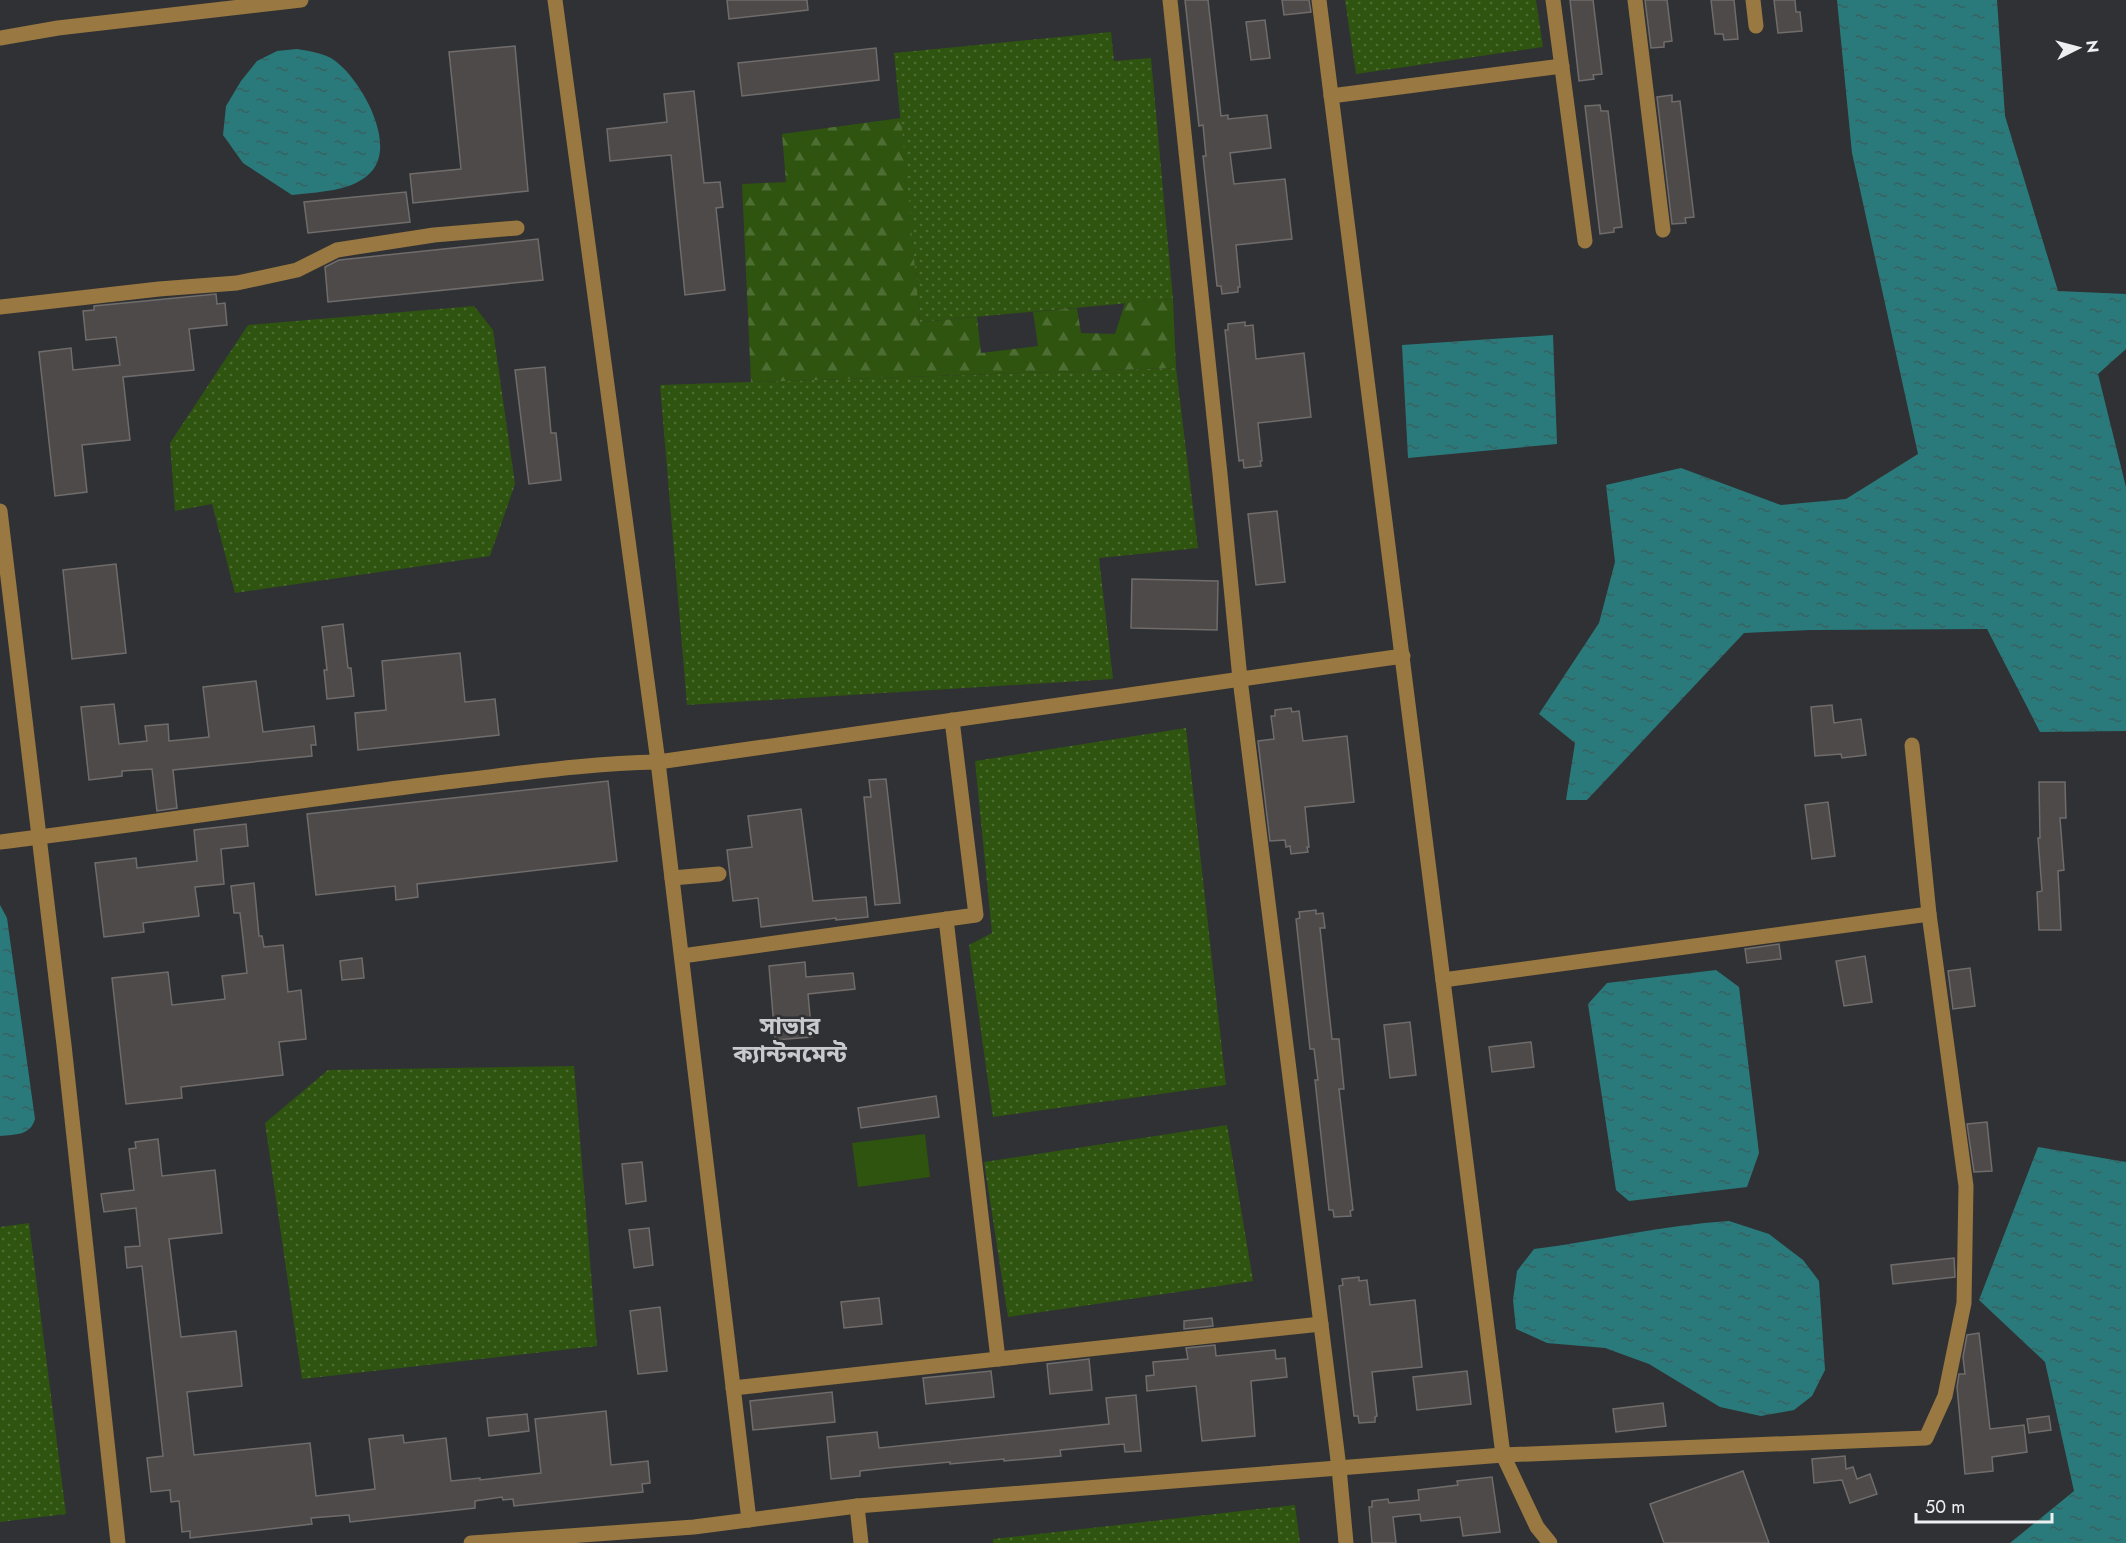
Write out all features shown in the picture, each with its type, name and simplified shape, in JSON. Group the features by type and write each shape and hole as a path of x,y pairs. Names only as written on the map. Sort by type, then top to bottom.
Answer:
{"street":[{"path":"0,38 58,28 301,0"},
{"path":"555,0 658,762 749,1520"},
{"path":"1170,0 1240,679 1340,1468 1346,1543"},
{"path":"1319,0 1503,1455 1537,1527 1550,1543"},
{"path":"1553,0 1585,241"},
{"path":"1635,0 1663,230"},
{"path":"1753,0 1756,26"},
{"path":"1331,96 1562,66"},
{"path":"0,307 159,289 237,283 297,270 338,249 517,228"},
{"path":"0,511 82,1204 118,1543"},
{"path":"0,842 392,788 611,762 658,762 1402,656"},
{"path":"682,956 976,915 952,720"},
{"path":"471,1543 628,1533 857,1506 1503,1455 1926,1438 1946,1396 1964,1303 1966,1186 1929,914 1912,745"},
{"path":"672,878 719,874"},
{"path":"1443,980 1929,914"},
{"path":"946,920 999,1359"},
{"path":"733,1388 1321,1324"},
{"path":"857,1506 861,1543"}],"green space":[{"path":"1345,0 1536,0 1543,47 1356,74"},
{"path":"1111,32 1114,61 1151,58 1173,299 920,322 894,53"},
{"path":"901,118 920,322 977,317 981,353 1038,346 1033,312 1077,308 1081,333 1115,334 1125,303 1173,299 1176,368 751,382 742,184 786,182 782,134"},
{"path":"474,306 493,330 515,484 490,556 235,593 212,504 175,511 170,443 248,325"},
{"path":"1176,368 1198,548 1099,558 1113,679 687,705 660,385"},
{"path":"1186,728 1226,1085 993,1117 969,945 992,933 975,761"},
{"path":"574,1066 597,1346 302,1379 265,1123 328,1070"},
{"path":"1227,1125 1253,1281 1008,1317 984,1162"},
{"path":"925,1134 930,1177 858,1187 852,1143"},
{"path":"29,1223 66,1514 0,1522 0,1227"},
{"path":"1295,1505 1300,1543 993,1543 993,1539"}],"water":[{"path":"1837,0 1997,0 2005,116 2058,291 2126,294 2126,349 2098,374 2126,487 2126,731 2040,732 1987,629 1810,630 1744,633 1587,800 1566,800 1575,743 1539,714 1599,623 1615,562 1606,485 1681,468 1781,505 1846,499 1918,454 1852,153"},
{"path":"297,49 325,55 340,65 359,87 375,118 380,150 377,164 368,175 351,185 292,195 243,163 223,135 226,106 241,81 257,61 277,51"},
{"path":"1553,335 1557,444 1408,458 1402,345"},
{"path":"0,905 7,918 35,1119 30,1129 26,1131 0,1136"},
{"path":"1716,970 1739,987 1759,1153 1747,1187 1629,1201 1616,1190 1588,1004 1607,983"},
{"path":"2038,1147 2126,1162 2126,1543 2010,1543 2074,1491 2045,1362 1979,1300"},
{"path":"1729,1221 1769,1234 1803,1260 1819,1281 1825,1370 1812,1396 1794,1410 1761,1416 1720,1407 1649,1364 1605,1348 1547,1343 1516,1329 1513,1300 1517,1271 1534,1249 1680,1226"}],"building":[{"path":"727,0 807,0 808,10 729,19"},
{"path":"1185,0 1208,0 1221,116 1228,115 1228,119 1267,115 1271,148 1230,153 1234,184 1285,179 1292,239 1236,245 1240,287 1238,287 1238,292 1222,294 1221,286 1217,286 1203,156 1206,156 1203,125 1199,126"},
{"path":"1282,0 1309,0 1311,12 1284,15"},
{"path":"1570,0 1593,0 1602,74 1593,75 1594,79 1579,81"},
{"path":"1645,0 1667,0 1672,41 1664,42 1664,47 1651,48"},
{"path":"1711,0 1734,0 1738,39 1724,40 1723,34 1715,34"},
{"path":"1774,0 1795,0 1796,12 1800,12 1802,31 1778,33"},
{"path":"1265,20 1270,58 1251,60 1246,22"},
{"path":"515,46 528,191 413,203 410,174 461,169 449,52"},
{"path":"876,48 879,80 742,96 738,63"},
{"path":"694,91 704,183 720,182 723,207 716,208 725,290 685,295 671,155 610,161 607,129 667,122 664,94"},
{"path":"1672,95 1672,102 1680,101 1694,217 1685,218 1686,223 1672,224 1657,97"},
{"path":"1600,105 1601,111 1608,111 1622,227 1614,228 1614,232 1600,234 1585,106"},
{"path":"406,192 410,222 308,233 304,202"},
{"path":"538,239 543,280 328,302 325,267 339,260"},
{"path":"216,294 217,304 225,303 227,325 189,329 194,370 123,377 130,440 82,445 87,492 55,496 39,352 71,348 73,370 120,365 116,337 86,340 83,311 94,310 94,306"},
{"path":"1245,322 1245,326 1253,325 1256,359 1304,353 1311,417 1258,423 1261,466 1244,468 1243,460 1239,461 1225,330 1228,330 1228,324"},
{"path":"545,367 551,433 556,433 561,480 529,484 515,370"},
{"path":"1277,511 1285,582 1256,585 1248,514"},
{"path":"116,564 126,653 72,659 63,570"},
{"path":"1132,579 1218,581 1217,630 1131,628"},
{"path":"343,624 354,696 327,699 324,670 327,670 322,627"},
{"path":"460,653 465,702 495,699 499,735 358,750 355,713 386,710 382,661"},
{"path":"256,681 263,732 314,726 316,745 311,745 312,756 173,770 177,808 157,811 152,769 122,771 122,776 89,780 81,707 114,704 119,744 147,741 145,726 168,724 169,741 209,737 203,687"},
{"path":"1832,705 1834,723 1861,719 1866,755 1842,758 1841,754 1815,756 1811,707"},
{"path":"1291,708 1292,712 1299,711 1303,741 1347,736 1354,802 1305,807 1308,852 1291,854 1290,846 1286,847 1285,840 1270,841 1258,741 1274,739 1271,716 1275,716 1275,710"},
{"path":"886,779 900,903 875,905 864,797 871,797 869,780"},
{"path":"608,781 617,861 417,884 418,897 396,900 395,886 316,895 307,814"},
{"path":"2039,782 2065,782 2066,818 2060,818 2064,870 2058,871 2061,930 2039,930 2037,892 2042,891 2038,838 2040,838"},
{"path":"1828,802 1835,856 1812,859 1805,805"},
{"path":"801,809 813,901 866,897 868,917 836,920 836,918 761,927 758,898 733,901 727,850 752,847 748,816"},
{"path":"246,824 248,846 221,849 224,884 195,887 199,916 143,923 144,932 104,937 95,863 136,858 137,868 197,861 194,830"},
{"path":"254,883 259,936 262,936 264,947 283,945 288,992 301,990 306,1039 279,1042 283,1075 181,1087 182,1098 126,1104 112,978 168,972 172,1005 225,999 222,976 247,973 240,913 234,913 231,886"},
{"path":"1316,910 1316,914 1323,913 1325,928 1320,928 1332,1039 1339,1039 1344,1089 1339,1089 1353,1210 1350,1211 1351,1216 1334,1217 1333,1210 1329,1210 1315,1080 1318,1080 1314,1049 1310,1049 1296,919 1300,918 1299,912"},
{"path":"1779,944 1781,959 1747,963 1745,949"},
{"path":"1865,956 1872,1002 1844,1006 1836,961"},
{"path":"362,958 364,978 342,980 340,961"},
{"path":"805,962 806,977 853,973 855,989 808,994 812,1037 775,1040 769,966"},
{"path":"1970,968 1975,1006 1953,1009 1948,971"},
{"path":"1410,1022 1416,1075 1390,1078 1384,1025"},
{"path":"1531,1042 1534,1067 1492,1072 1489,1047"},
{"path":"936,1096 939,1117 861,1128 858,1108"},
{"path":"1987,1122 1992,1171 1974,1172 1967,1124"},
{"path":"158,1139 162,1176 215,1170 222,1233 169,1239 181,1337 236,1331 242,1386 187,1392 194,1455 310,1443 316,1496 375,1489 369,1439 403,1435 404,1443 446,1438 451,1481 480,1478 480,1480 541,1473 535,1419 606,1411 611,1465 648,1461 650,1483 642,1484 643,1492 514,1506 513,1499 503,1500 502,1497 475,1501 475,1508 350,1522 349,1515 311,1518 312,1524 190,1538 190,1531 182,1532 179,1501 171,1502 170,1490 151,1492 147,1458 163,1456 142,1266 127,1268 125,1247 140,1246 136,1208 104,1212 101,1194 134,1190 129,1149 136,1148 135,1142"},
{"path":"642,1162 646,1201 626,1204 622,1164"},
{"path":"649,1228 653,1265 634,1268 629,1230"},
{"path":"1954,1258 1955,1277 1893,1284 1891,1265"},
{"path":"1359,1277 1359,1281 1367,1280 1370,1305 1415,1300 1422,1367 1372,1372 1377,1416 1375,1422 1359,1423 1358,1416 1354,1416 1339,1286 1343,1285 1342,1279"},
{"path":"879,1298 882,1324 844,1328 841,1302"},
{"path":"660,1307 667,1371 638,1374 630,1311"},
{"path":"1212,1318 1213,1326 1184,1329 1184,1321"},
{"path":"1979,1333 1990,1429 2024,1425 2027,1452 1992,1457 1993,1471 1965,1474 1957,1387 1959,1374 1965,1374 1963,1357 1967,1335"},
{"path":"1215,1345 1216,1356 1275,1350 1276,1359 1285,1358 1287,1377 1251,1381 1255,1436 1202,1441 1196,1386 1147,1391 1146,1376 1154,1375 1153,1362 1188,1359 1186,1348"},
{"path":"1089,1359 1092,1390 1050,1394 1047,1364"},
{"path":"991,1371 994,1397 926,1404 923,1378"},
{"path":"1467,1371 1471,1404 1417,1410 1413,1377"},
{"path":"832,1392 835,1422 753,1430 750,1401"},
{"path":"1136,1395 1141,1451 1125,1452 1124,1444 1060,1450 1061,1456 950,1464 950,1462 860,1471 860,1476 831,1479 827,1437 877,1432 879,1448 1109,1424 1106,1398"},
{"path":"1663,1403 1666,1426 1616,1432 1613,1409"},
{"path":"527,1414 529,1431 489,1436 487,1418"},
{"path":"2049,1416 2051,1430 2029,1433 2027,1419"},
{"path":"1845,1456 1846,1469 1853,1467 1857,1479 1870,1474 1877,1494 1850,1503 1842,1480 1814,1483 1812,1459"},
{"path":"1743,1471 1769,1543 1664,1543 1650,1504"},
{"path":"1492,1477 1500,1532 1463,1536 1460,1517 1421,1521 1420,1514 1393,1517 1396,1543 1372,1543 1369,1507 1372,1507 1372,1501 1388,1499 1389,1503 1419,1500 1418,1490 1458,1485 1457,1481"}],"district":[{"name":"সাভার ক্যান্টনমেন্ট","path":"790,1039"}]}
